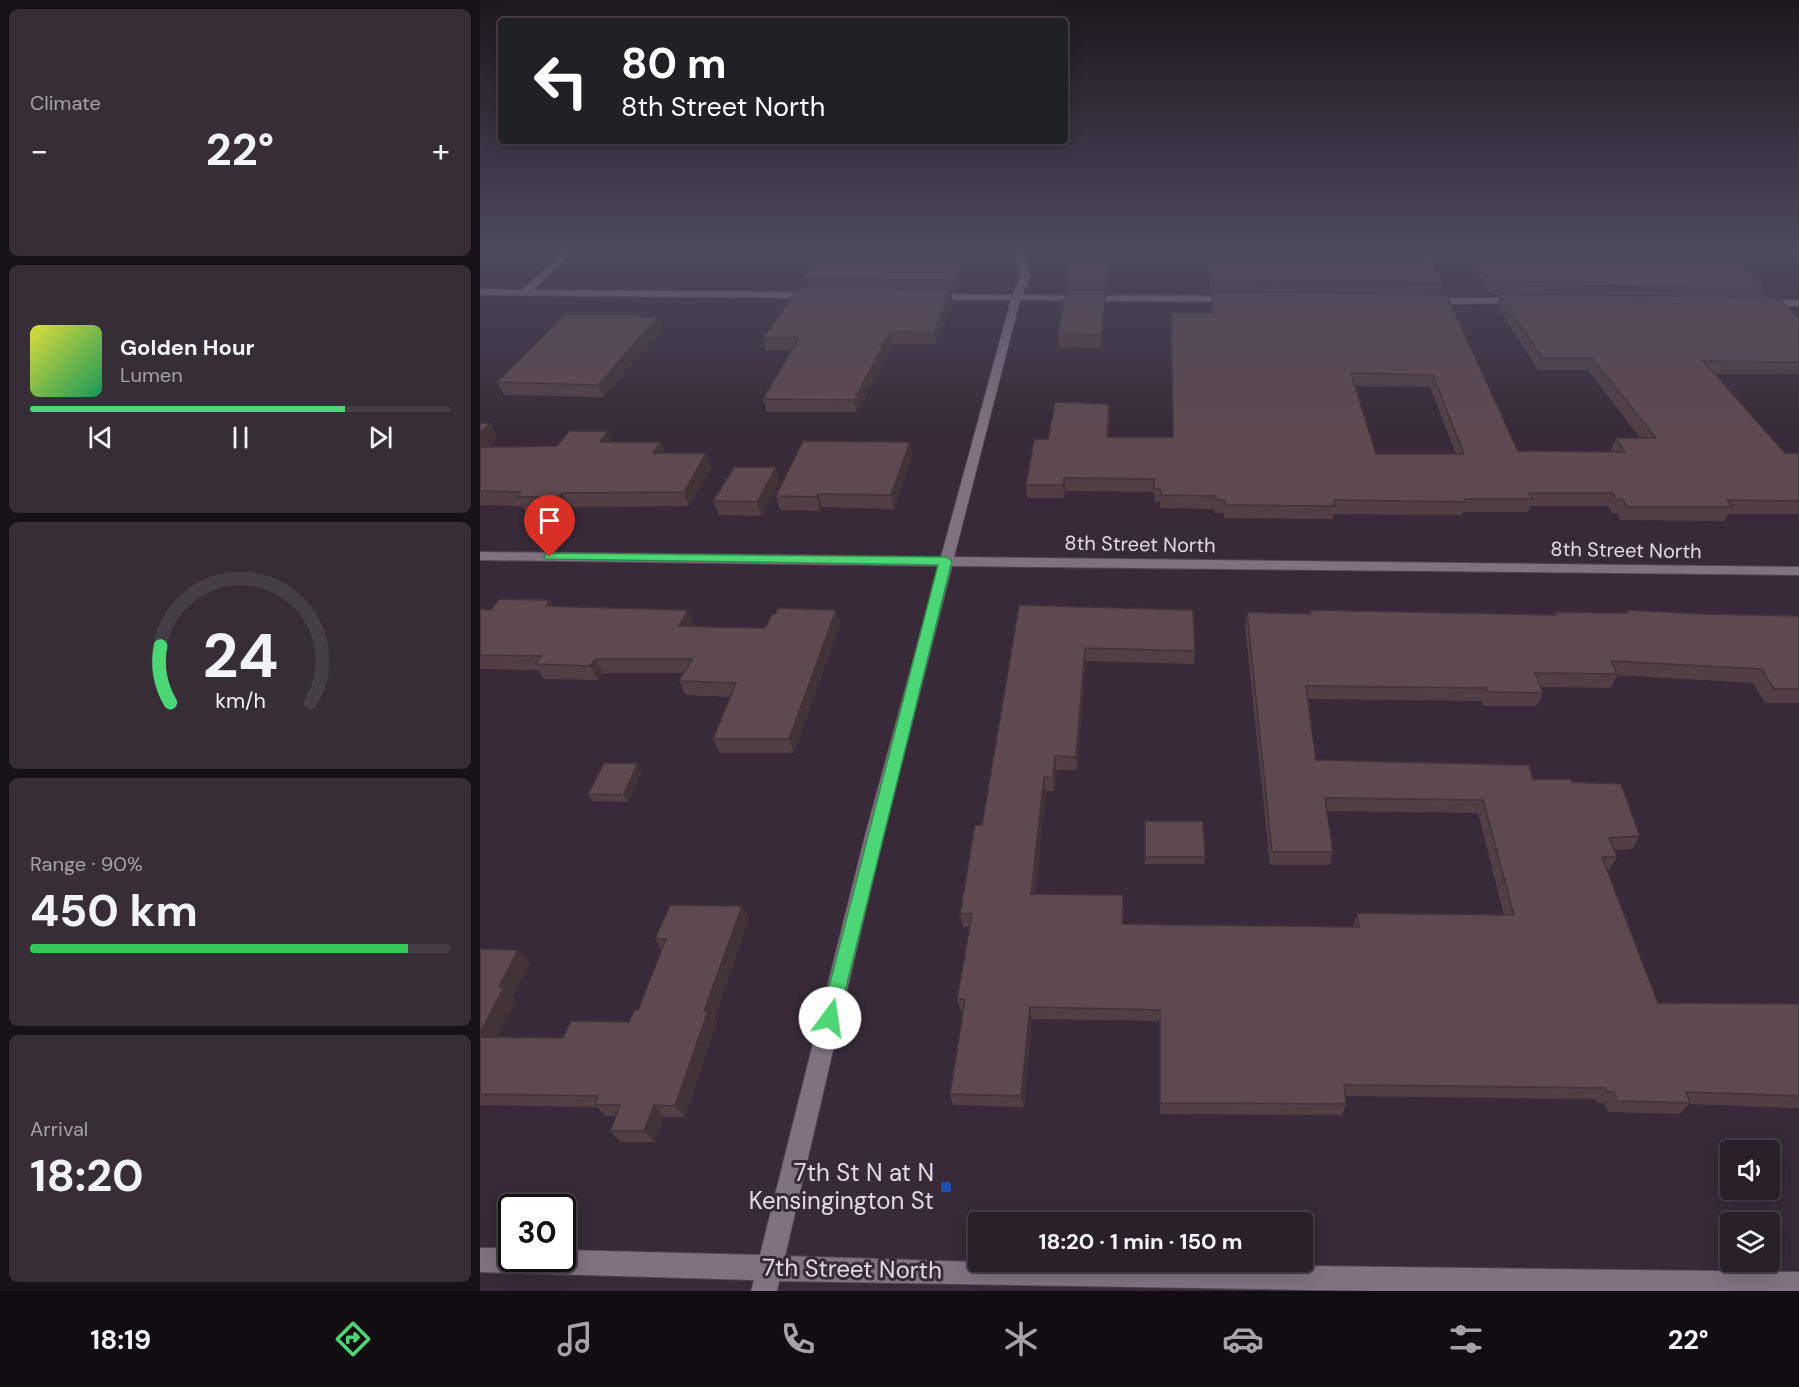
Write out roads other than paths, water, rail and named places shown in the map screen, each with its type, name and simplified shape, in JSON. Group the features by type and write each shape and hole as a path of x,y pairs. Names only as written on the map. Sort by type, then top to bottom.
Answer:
{"street":[{"path":"767,1280 872,848 1012,312"},
{"name":"8th Street North","path":"480,556 1799,572"},
{"name":"7th Street North","path":"480,1260 767,1280 1799,1285"}],"place":[{"name":"7th St N at N Kensingington St","path":"946,1187"}]}
